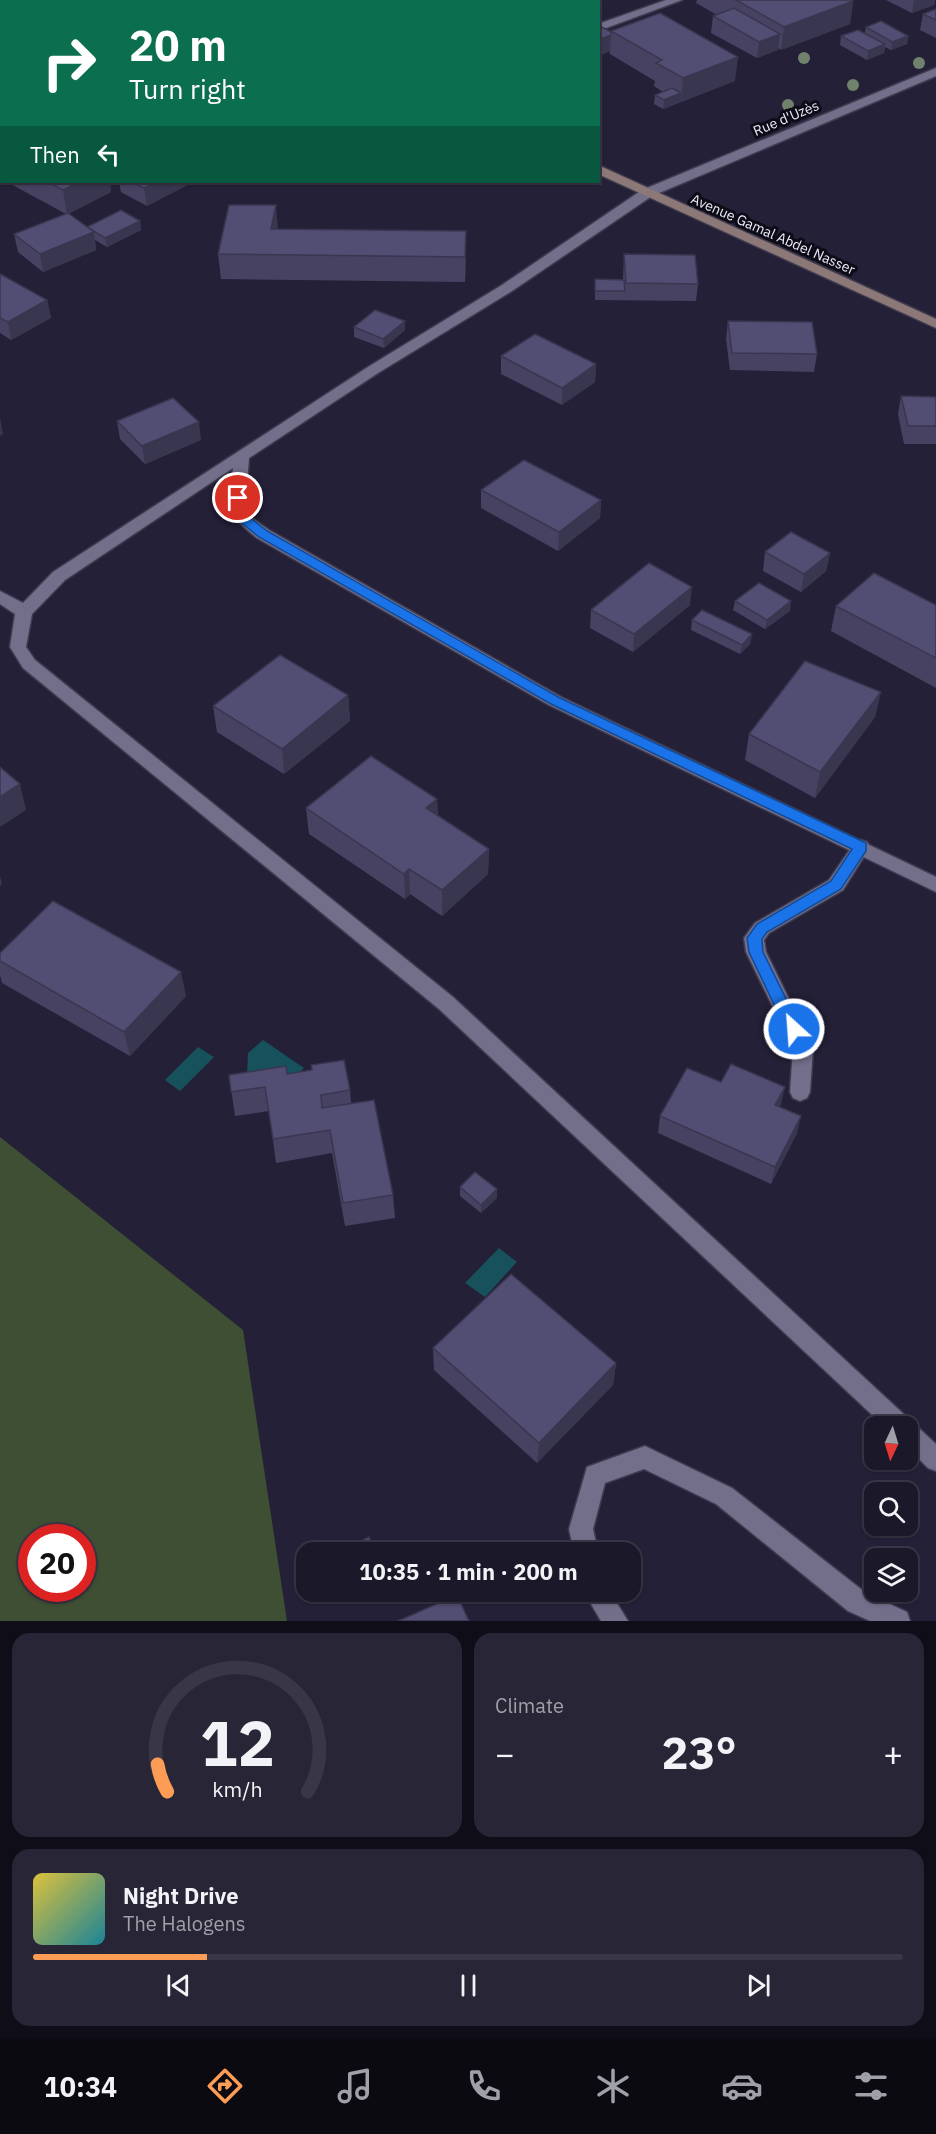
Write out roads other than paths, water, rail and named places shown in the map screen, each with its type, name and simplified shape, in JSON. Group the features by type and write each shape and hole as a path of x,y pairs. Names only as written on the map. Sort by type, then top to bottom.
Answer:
{"street":[{"path":"600,27 676,0"},
{"name":"Rue d'Uzès","path":"24,612 59,576 373,370 507,288 647,193 936,72"},
{"name":"Avenue Gamal Abdel Nasser","path":"600,170 936,324"},
{"path":"242,458 238,498 242,518 263,534 555,701 936,885"},
{"path":"0,596 24,612 18,647 29,664 446,1003 889,1416"},
{"path":"800,1092 803,1048 756,952 754,938 762,928 836,885 861,847"},
{"path":"918,1443 936,1460"},
{"path":"584,1542 581,1529 595,1475 645,1457 724,1496 857,1602 898,1621"},
{"path":"603,1602 616,1621"}]}
